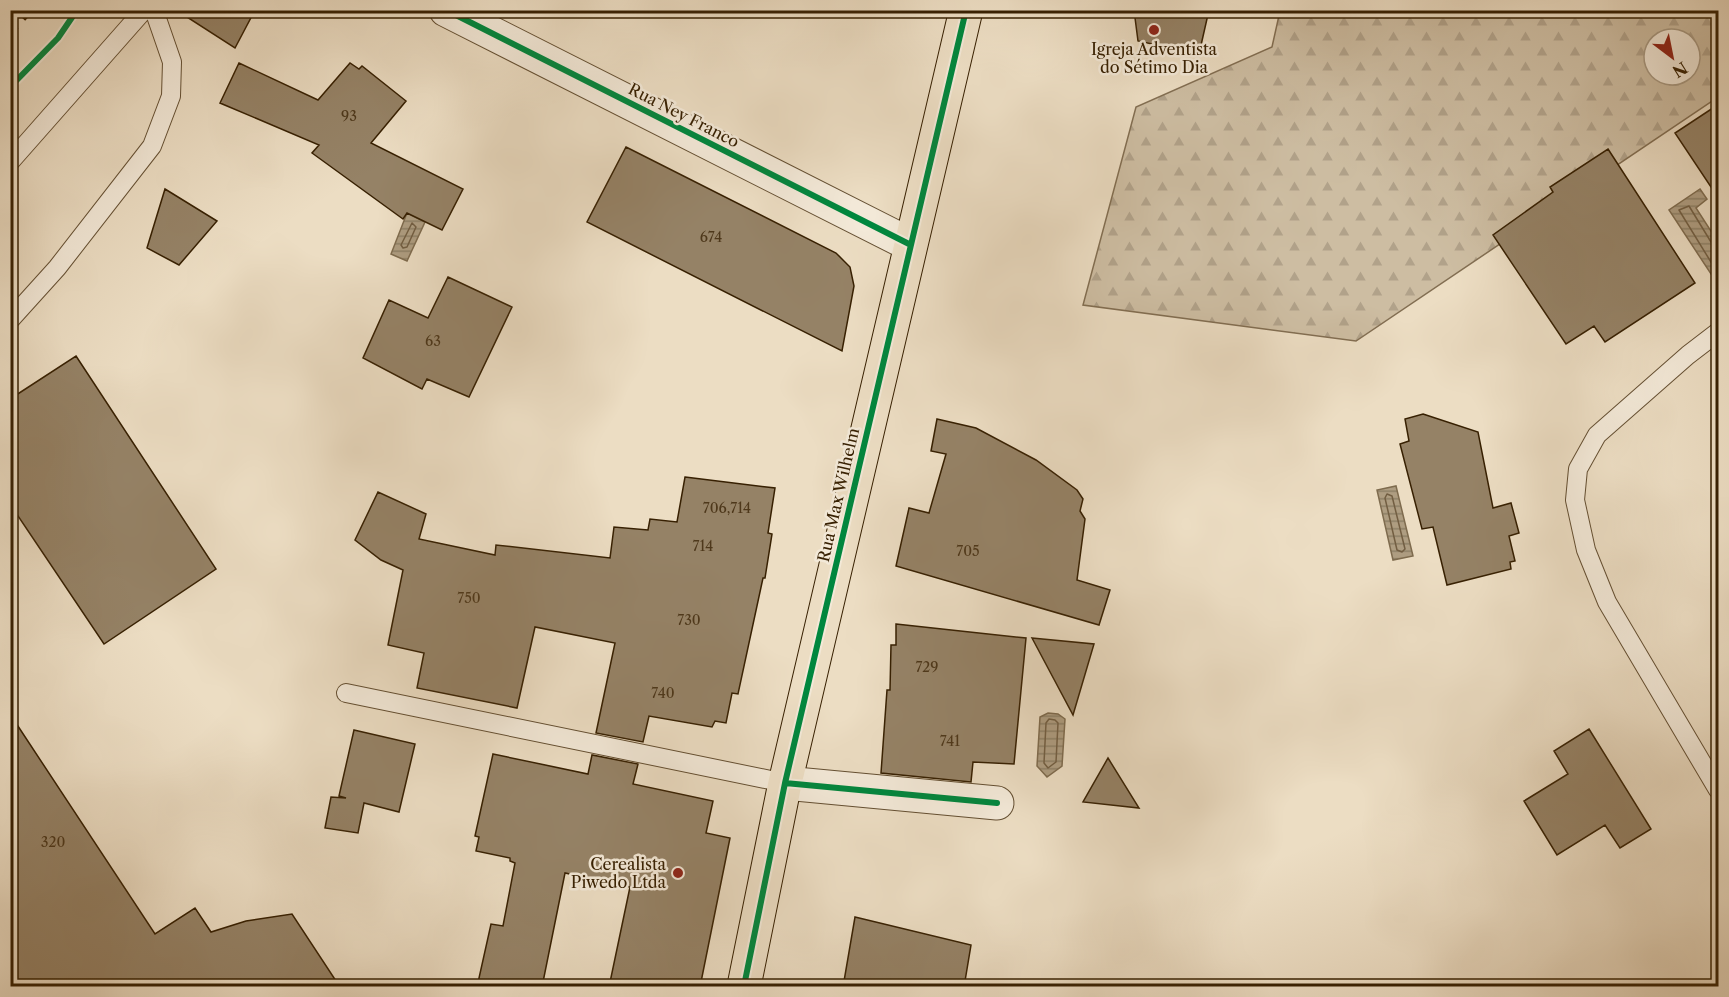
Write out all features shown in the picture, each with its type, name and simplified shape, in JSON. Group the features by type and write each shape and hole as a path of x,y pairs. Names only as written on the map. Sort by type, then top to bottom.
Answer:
{"main road":[{"name":"Rua Max Wilhelm","path":"744,987 785,783 909,244 966,10"}],"street":[{"name":"Rua Ney Franco","path":"446,10 909,244"},
{"path":"785,783 997,803"}],"lane":[{"path":"10,162 144,10"},
{"path":"10,320 57,268 152,146 171,96 172,62 154,10"},
{"path":"1719,332 1688,355 1597,435 1578,470 1575,500 1586,550 1607,602 1719,790"},
{"path":"346,693 785,783"}],"green space":[{"path":"1280,11 1718,11 1718,97 1356,341 1083,305 1136,107 1272,47"}],"water":[{"path":"1700,189 1707,199 1696,208 1718,242 1718,273 1713,277 1669,210"},
{"path":"407,213 425,222 407,261 391,254"},
{"path":"1396,486 1413,556 1393,560 1377,490"},
{"path":"1048,713 1058,714 1065,719 1062,766 1047,777 1037,766 1040,717"}],"building":[{"path":"176,10 255,10 235,48"},
{"name":"Igreja Adventista do Sétimo Dia","path":"1134,10 1209,10 1199,54 1138,41"},
{"path":"239,63 318,100 350,63 359,69 362,66 406,101 371,143 463,189 442,230 407,213 403,219 312,153 319,145 220,103"},
{"path":"1719,104 1719,199 1675,133"},
{"path":"626,147 836,253 850,267 854,286 842,351 587,222"},
{"path":"1608,149 1695,283 1605,342 1594,326 1566,344 1493,235 1553,192 1550,187"},
{"path":"165,189 217,221 179,265 147,248"},
{"path":"448,277 512,307 469,397 427,379 422,389 363,358 389,300 428,318"},
{"path":"76,356 216,569 104,644 10,504 10,399"},
{"path":"1423,414 1478,432 1493,508 1511,503 1519,533 1509,536 1515,561 1510,562 1511,569 1447,585 1433,527 1422,529 1400,444 1409,441 1405,419"},
{"path":"937,419 976,428 1036,460 1077,490 1083,499 1080,511 1085,519 1077,580 1110,590 1099,625 896,566 909,508 929,513 946,454 931,451"},
{"path":"685,477 775,488 768,533 772,534 765,578 763,578 738,694 732,693 726,723 715,721 712,727 649,716 643,742 596,733 615,643 535,627 517,708 417,688 424,653 388,645 403,570 381,560 355,540 378,492 426,514 419,539 495,555 496,545 610,558 614,527 648,530 650,519 677,522"},
{"path":"896,624 1026,638 1014,764 973,762 971,782 881,773 887,690 890,690 891,645 896,645"},
{"path":"1032,638 1094,644 1073,715"},
{"path":"10,714 155,934 195,908 211,932 246,921 292,914 340,987 21,987 10,971"},
{"path":"1589,729 1651,829 1620,848 1605,825 1557,855 1524,801 1568,774 1554,751"},
{"path":"354,730 415,744 399,812 364,803 358,833 325,828 331,797 346,798 339,796"},
{"name":"Cerealista Piwedo Ltda","path":"493,754 588,774 592,755 638,764 633,784 713,801 706,833 730,838 700,987 609,987 630,887 565,873 542,987 477,987 491,924 503,926 515,863 510,861 510,858 476,851 479,837 475,836"},
{"path":"1108,758 1139,808 1083,802"},
{"path":"855,917 971,945 964,987 843,987"}],"railway":[{"path":"10,34 32,10"}],"cycle path":[{"path":"10,87 58,38 77,10"},
{"path":"446,10 909,244"},
{"path":"744,986 785,783 966,10"},
{"path":"785,783 997,803"}],"place":[{"name":"Igreja Adventista do Sétimo Dia","path":"1154,30"},
{"name":"Cerealista Piwedo Ltda","path":"678,873"}]}
